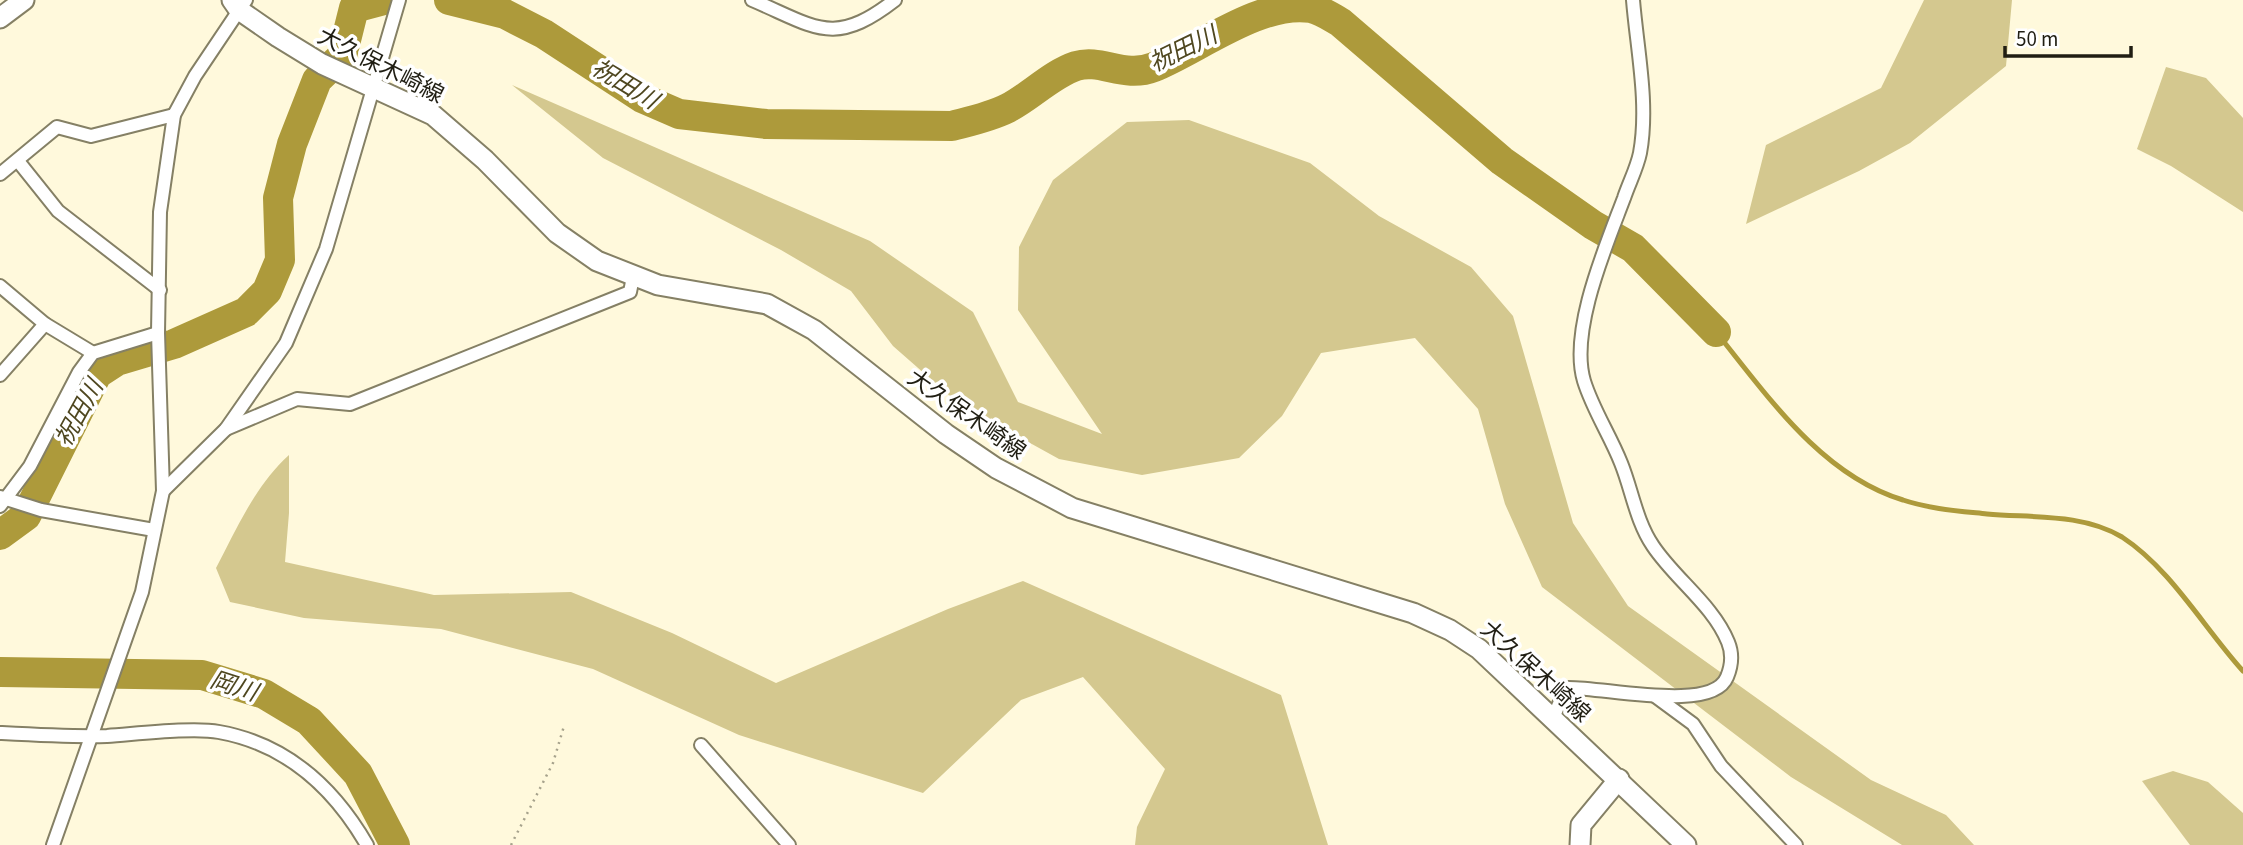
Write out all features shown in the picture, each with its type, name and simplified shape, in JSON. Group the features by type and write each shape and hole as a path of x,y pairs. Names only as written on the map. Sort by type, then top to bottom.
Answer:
{"main road":[{"path":"0,18 24,0"},
{"name":"大久保木崎線","path":"239,3 330,68 433,114 485,160 557,233 597,261 658,285 767,304 814,330 946,434 996,468 1072,508 1413,613 1450,630 1479,649 1686,845"},
{"path":"1580,845 1581,825 1619,779"}],"street":[{"path":"752,0 822,30 843,30 870,19 895,0"},
{"path":"1553,718 1566,688 1589,687 1654,696 1714,692 1723,686 1728,676 1731,654 1719,624 1652,544 1639,520 1621,462 1583,379 1579,356 1587,303 1640,154 1643,114 1633,0"},
{"path":"53,845 94,720 142,592 163,491 158,333 160,212 174,115 239,3"},
{"path":"163,491 226,429 286,343 326,248 398,4"},
{"path":"0,174 57,127 91,136 174,115"},
{"path":"18,161 58,211 160,290"},
{"path":"226,429 297,399 350,404 629,292 633,277"},
{"path":"0,286 45,324 93,353"},
{"path":"0,375 45,324"},
{"path":"154,530 2,501 30,466 79,372 93,353 158,333"},
{"path":"1654,696 1693,724 1721,766 1796,845"},
{"path":"0,733 89,736 218,732 273,748 318,781 347,811 366,845"},
{"path":"701,745 789,845"}],"path":[{"path":"511,845 553,764 564,726"}],"shaded area":[{"path":"1924,0 2012,0 2006,66 1910,143 1859,171 1746,224 1766,145 1881,88"},
{"path":"2166,67 2206,78 2243,118 2243,212 2171,166 2137,149"},
{"path":"512,85 870,241 973,312 1018,402 1102,434 1018,310 1019,247 1053,180 1127,122 1189,120 1310,163 1379,216 1471,267 1513,316 1573,523 1628,606 1871,780 1946,815 1974,845 1902,845 1791,777 1542,587 1505,504 1478,409 1415,338 1321,353 1282,416 1239,458 1142,475 1059,459 958,403 893,346 851,291 781,250 603,158"},
{"path":"289,455 289,513 285,562 434,595 571,592 672,633 776,683 948,609 1023,581 1281,695 1328,845 1135,845 1137,827 1165,769 1083,677 1021,700 923,793 739,735 593,669 441,629 304,618 230,602 216,568 256,494"},
{"path":"2173,771 2208,782 2243,813 2243,845 2190,845 2142,781"}],"waterway":[{"name":"祝田川","path":"0,535 26,516 97,374 117,361 174,344 246,312 267,291 280,260 278,198 292,144 317,80 342,56 354,8 384,0"},
{"name":"祝田川","path":"449,0 505,14 544,34 642,98 679,114 766,124 952,126 1008,108 1058,74 1076,66 1095,64 1123,70 1143,70 1271,11 1315,9 1340,22 1502,161 1593,225 1633,248 1716,332"},
{"path":"1716,332 1798,430 1846,472 1874,488 1924,506 2073,520 2107,529 2140,550 2156,565 2243,671"},
{"name":"岡川","path":"0,672 202,675 264,694 309,721 358,774 395,845"}]}
